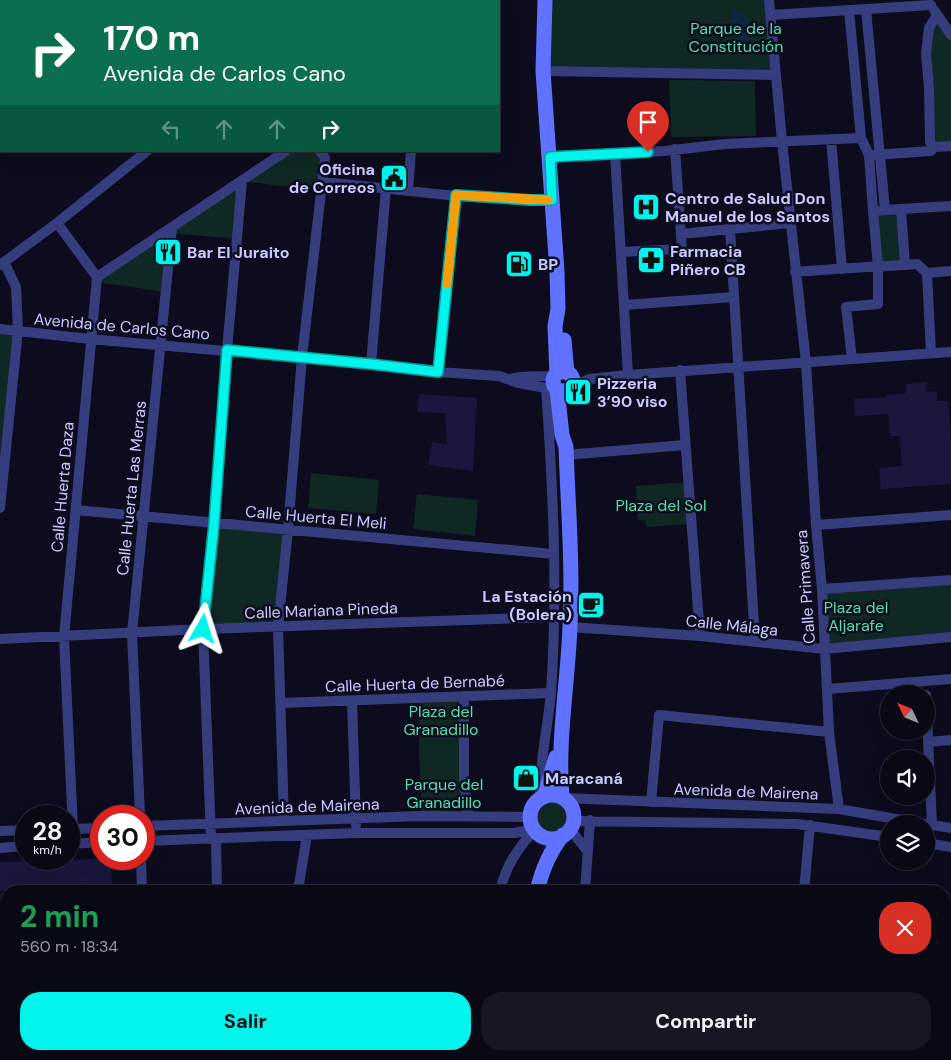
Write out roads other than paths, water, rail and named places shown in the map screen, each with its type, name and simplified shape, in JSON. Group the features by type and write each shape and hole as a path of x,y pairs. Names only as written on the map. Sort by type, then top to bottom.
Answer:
{"street":[{"path":"545,0 543,71 550,157 558,309 555,326 561,382 562,434 566,451 572,556 570,627 560,778 563,798"},
{"name":"Calle Primavera","path":"770,0 790,224 806,363 822,589 829,732 839,809"},
{"path":"771,15 931,3 951,35"},
{"path":"852,359 846,307 878,304 878,266 873,211 874,104 866,8"},
{"path":"849,10 861,138 874,155 885,210"},
{"path":"934,147 930,142 926,54 929,28 937,15"},
{"path":"854,64 870,62"},
{"path":"543,71 776,75"},
{"path":"857,105 874,104"},
{"path":"550,157 675,150 725,144 861,138"},
{"path":"831,139 842,269"},
{"path":"874,155 931,151 934,147 951,146"},
{"path":"621,252 682,249 675,150"},
{"path":"0,508 18,330 16,287 2,263 57,223 145,152"},
{"path":"57,223 97,277 285,152"},
{"path":"284,820 278,627 302,357 325,158 321,152"},
{"path":"408,190 411,152"},
{"path":"615,153 628,375"},
{"path":"217,885 210,825 203,629 214,524 242,181"},
{"path":"322,182 456,195 552,200"},
{"path":"371,364 386,188"},
{"path":"438,372 456,195"},
{"path":"873,211 951,206"},
{"path":"901,209 905,264"},
{"path":"681,234 790,224"},
{"name":"Calle Huerta Las Merras","path":"140,805 132,634 172,228"},
{"path":"730,229 755,642"},
{"path":"796,272 917,264 927,273 931,353"},
{"path":"927,273 951,271"},
{"name":"Calle Huerta Daza","path":"70,805 64,637 97,277"},
{"path":"624,305 734,297"},
{"name":"Avenida de Carlos Cano","path":"0,329 90,339 302,357 438,372 500,376 518,383 561,382"},
{"path":"561,382 680,370 951,352"},
{"path":"680,370 700,636"},
{"name":"Avenida de Carlos Cano","path":"510,379 519,376 561,382"},
{"path":"542,798 540,782 551,693 554,512 561,382"},
{"path":"566,451 685,445"},
{"name":"Calle Huerta El Meli","path":"76,510 554,554"},
{"path":"816,525 951,515"},
{"path":"822,589 951,580"},
{"name":"Calle Mariana Pineda","path":"0,640 203,629 553,617"},
{"name":"Calle Málaga","path":"570,627 700,636 825,649 951,637"},
{"path":"828,690 951,679"},
{"name":"Calle Huerta de Bernabé","path":"281,703 551,693"},
{"path":"464,696 464,777 468,816"},
{"path":"352,701 356,833"},
{"path":"651,802 659,715 829,732"},
{"path":"539,884 534,806 542,798 562,739"},
{"path":"928,815 928,742 951,740"},
{"path":"539,884 552,848 569,828 572,808 563,798 553,795 542,798"},
{"name":"Avenida de Mairena","path":"563,798 839,809 880,816"},
{"name":"Avenida de Mairena","path":"155,826 210,825 284,820 468,816 535,827"},
{"path":"535,827 550,838 590,820 810,825 880,836"},
{"path":"585,885 590,820"},
{"path":"805,885 810,825"},
{"name":"Avenida de Mairena","path":"935,825 951,828"},
{"path":"155,841 307,834 514,833 535,827"},
{"path":"502,885 506,870 535,827"},
{"path":"569,828 588,852"},
{"path":"0,831 15,830"},
{"path":"299,885 307,834"},
{"path":"935,844 951,847"},
{"path":"0,848 15,847"},
{"path":"141,870 142,885"}],"water":[{"path":"732,9 748,20 751,36 742,49 732,54 732,41 737,36 738,31 737,26 732,21"}],"place":[{"name":"Oficina de Correos","path":"394,178"},
{"name":"Centro de Salud Don Manuel de los Santos","path":"646,207"},
{"name":"Bar El Juraito","path":"168,252"},
{"name":"Farmacia Piñero CB","path":"651,260"},
{"name":"BP","path":"519,264"},
{"name":"Pizzeria 3’90 viso","path":"578,392"},
{"name":"La Estación (Bolera)","path":"591,605"},
{"name":"Maracaná","path":"526,778"}],"park label":[{"name":"Parque de la Constitución","path":"736,37"},
{"name":"Plaza del Sol","path":"661,505"},
{"name":"Plaza del Aljarafe","path":"856,616"},
{"name":"Plaza del Granadillo","path":"441,720"},
{"name":"Parque del Granadillo","path":"444,793"}]}
